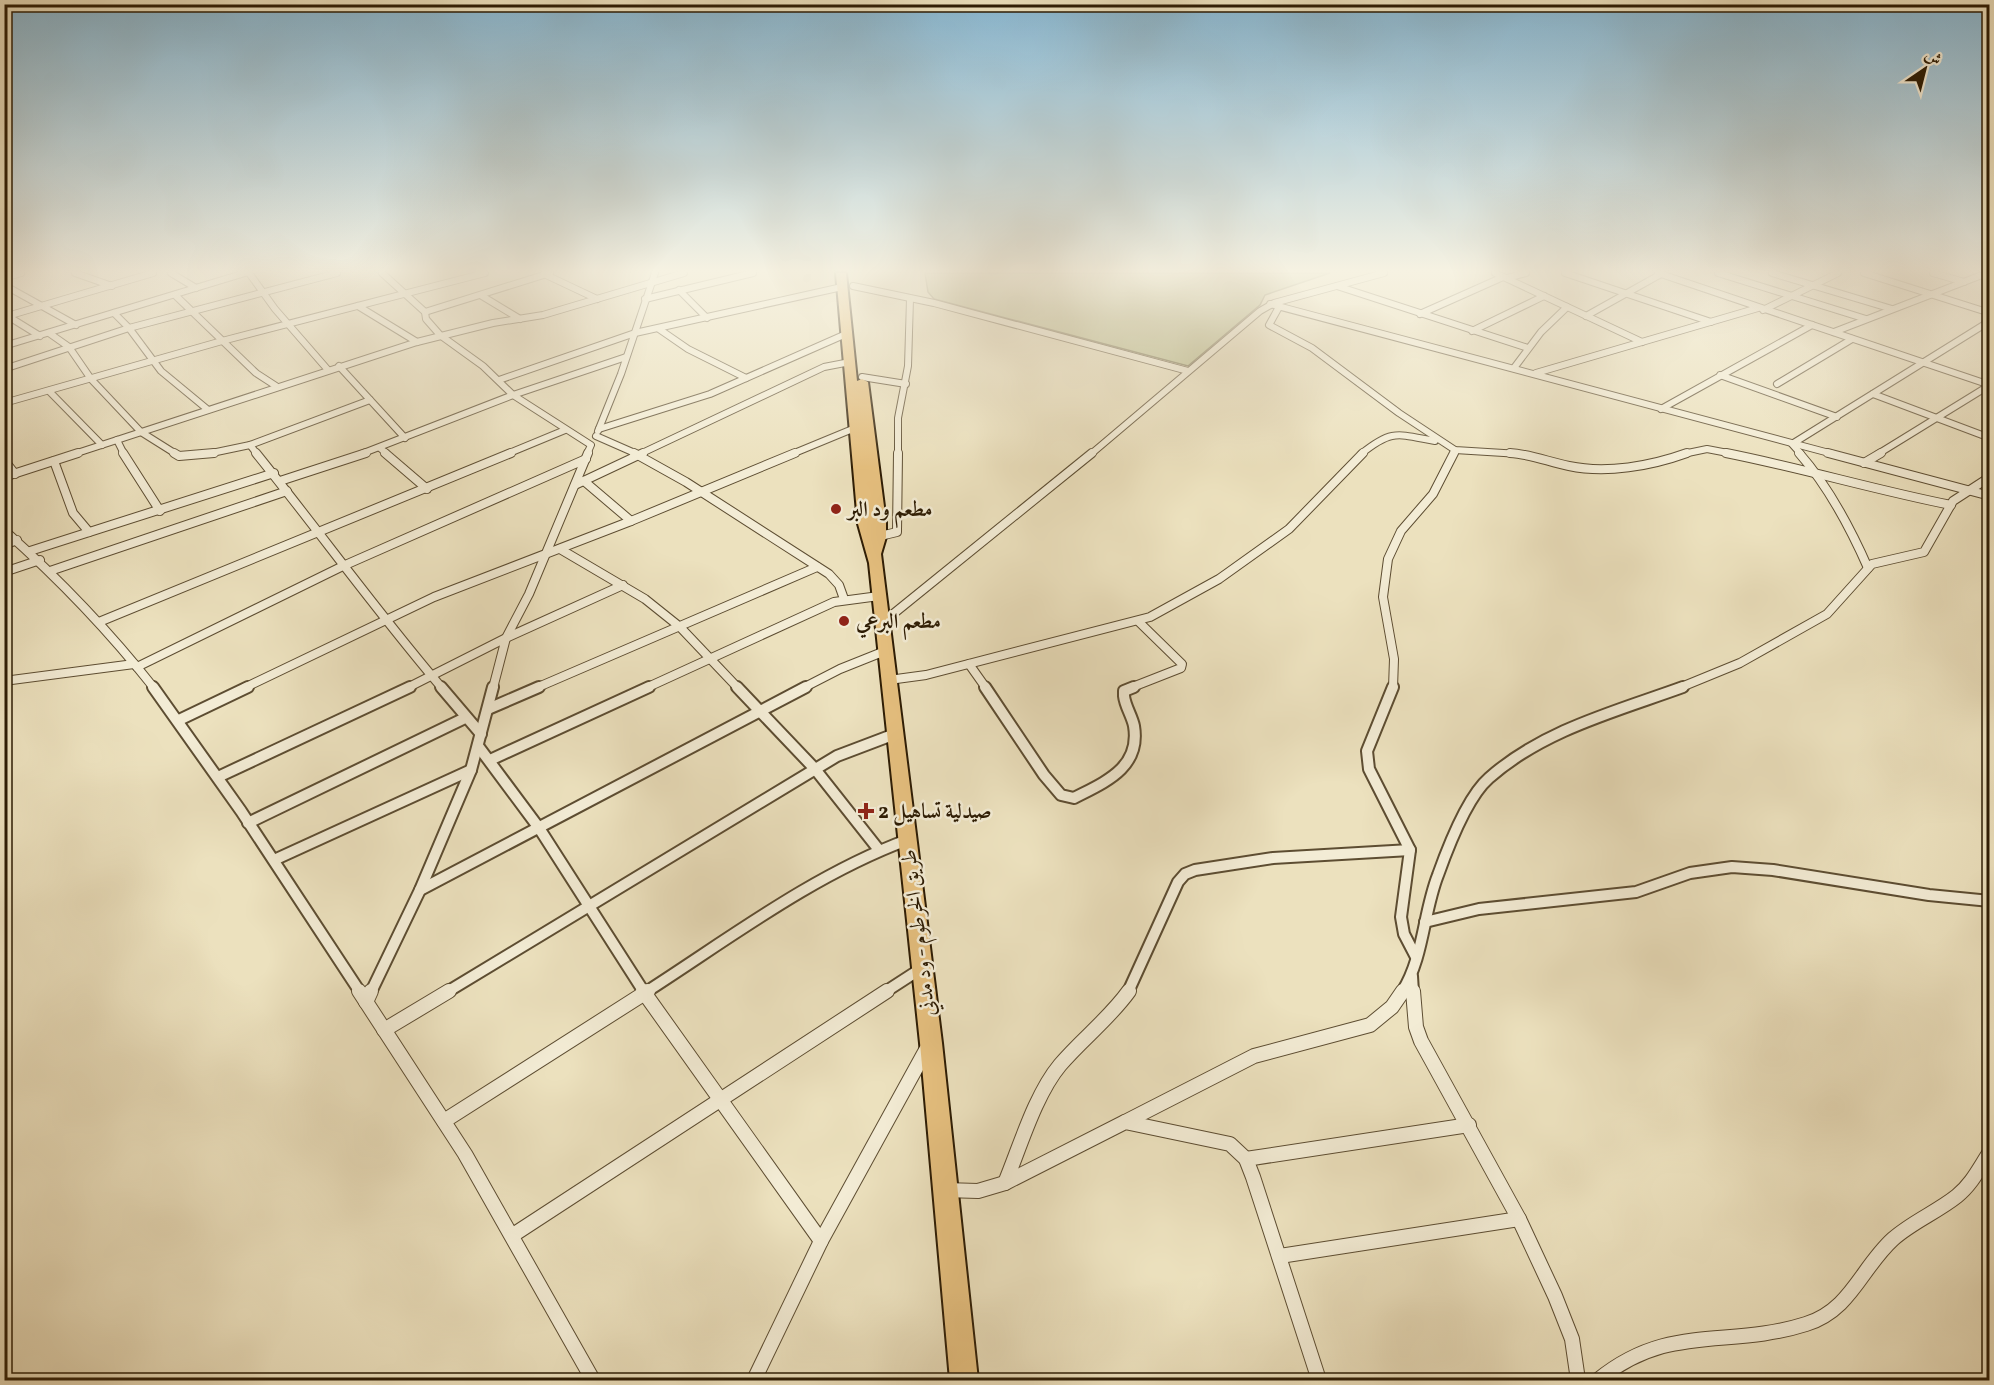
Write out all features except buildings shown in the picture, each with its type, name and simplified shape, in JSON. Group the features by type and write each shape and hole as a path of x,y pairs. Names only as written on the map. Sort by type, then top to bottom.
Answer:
{"highway":[{"name":"طريق الخرطوم - ود مدني","path":"847,338 855,428 874,542 931,1043 964,1380"},
{"path":"856,338 862,377 874,542"}],"street":[{"path":"4,346 34,338"},
{"path":"56,338 69,346 91,380 141,432 179,456 199,456 250,445 370,400"},
{"path":"6,367 97,338"},
{"path":"136,338 152,361 207,409"},
{"path":"219,338 256,373 276,386"},
{"path":"4,403 235,338"},
{"path":"299,338 328,370"},
{"path":"410,338 417,342"},
{"path":"4,477 276,386 431,338"},
{"path":"443,338 499,380 513,395 591,445"},
{"path":"499,380 622,338"},
{"path":"366,1002 420,890 471,770 506,638 546,554 633,338"},
{"path":"671,338 688,350 746,378"},
{"path":"597,432 710,394 838,338"},
{"path":"874,542 897,532 898,418 906,384 908,338"},
{"path":"1063,338 1188,371"},
{"path":"882,623 1059,481 1229,338"},
{"path":"1293,338 1312,348 1455,450 1522,454 1571,467 1597,470 1659,463 1694,450 1707,450 1815,471 1894,495 1951,505"},
{"path":"1397,338 1989,496"},
{"path":"1494,338 1528,348"},
{"path":"1514,368 1536,338"},
{"path":"1633,338 1642,342"},
{"path":"1534,374 1657,338"},
{"path":"1661,409 1789,338"},
{"path":"1848,338 1989,385"},
{"path":"1792,444 1964,338"},
{"path":"1777,384 1852,339"},
{"path":"280,481 380,448 513,395 626,357"},
{"path":"575,485 824,367 850,362"},
{"path":"339,366 405,438"},
{"path":"1720,375 1836,417"},
{"path":"862,377 906,384"},
{"path":"1864,463 1989,385"},
{"path":"49,391 102,445"},
{"path":"1873,394 1989,438"},
{"path":"178,720 383,620 466,584 631,521 855,428"},
{"path":"99,622 427,489 565,430"},
{"path":"597,432 700,492 817,567 836,580 844,599"},
{"path":"889,680 969,664 1139,622 1219,579 1256,555 1289,529 1359,456 1382,437 1398,434 1441,442"},
{"path":"117,440 132,470 160,511"},
{"path":"1792,444 1815,471 1849,525 1868,568"},
{"path":"250,445 320,533 383,620 481,734"},
{"path":"380,448 427,489"},
{"path":"1416,957 1404,934 1401,917 1410,850 1369,769 1367,751 1371,737 1391,700 1394,682 1394,659 1384,610 1388,559 1395,540 1433,494 1455,450"},
{"path":"4,672 8,680 136,665 343,566 586,459"},
{"path":"4,460 15,474"},
{"path":"54,461 73,513 89,532"},
{"path":"30,551 274,473"},
{"path":"1578,1380 1572,1340 1519,1219 1421,1041 1416,1027 1412,976 1437,876 1453,839 1478,790 1488,779 1534,746 1564,731 1700,681 1740,663 1827,614 1868,568 1880,562 1924,552 1951,505 1989,477"},
{"path":"584,481 631,521"},
{"path":"50,571 287,491"},
{"path":"4,530 40,560 99,622 136,665 218,777 444,1121 513,1235 593,1380"},
{"path":"4,544 17,540"},
{"path":"560,549 623,585 680,627 815,769 879,850"},
{"path":"4,572 40,560"},
{"path":"488,709 817,567"},
{"path":"218,777 431,677 506,638 623,585"},
{"path":"490,760 766,632 844,599 879,596"},
{"path":"969,664 1044,775 1061,795 1074,798 1122,772 1132,759 1134,728 1124,692 1181,668 1182,664 1139,622"},
{"path":"420,890 840,669 885,651"},
{"path":"248,823 465,718"},
{"path":"384,1030 815,769 846,752 895,734"},
{"path":"478,746 539,828 644,992 821,1241"},
{"path":"274,860 471,770"},
{"path":"444,1121 808,889 879,850 907,840"},
{"path":"1005,1183 1047,1083 1060,1065 1116,1009 1129,991 1178,882 1185,874 1195,870 1273,858 1410,850"},
{"path":"1425,921 1479,909 1636,892 1690,873 1732,867 1773,870 1929,895 1989,901"},
{"path":"513,1235 922,968"},
{"path":"944,1190 978,1191 1005,1183 1254,1056 1370,1025 1392,1007 1412,976"},
{"path":"754,1380 821,1241 931,1043"},
{"path":"1125,1122 1220,1140 1230,1144 1246,1159 1280,1256 1319,1380"},
{"path":"1246,1159 1469,1125"},
{"path":"1598,1380 1621,1364 1662,1346 1706,1337 1793,1328 1824,1318 1841,1308 1892,1240 1958,1195 1989,1152"},
{"path":"1280,1256 1519,1219"}],"green space":[{"path":"1080,338 1221,338 1188,366"}],"place":[{"name":"مطعم ود البر","path":"836,509"},
{"name":"مطعم البرعي","path":"844,621"},
{"name":"صيدلية تساهيل 2","path":"866,811"}]}
